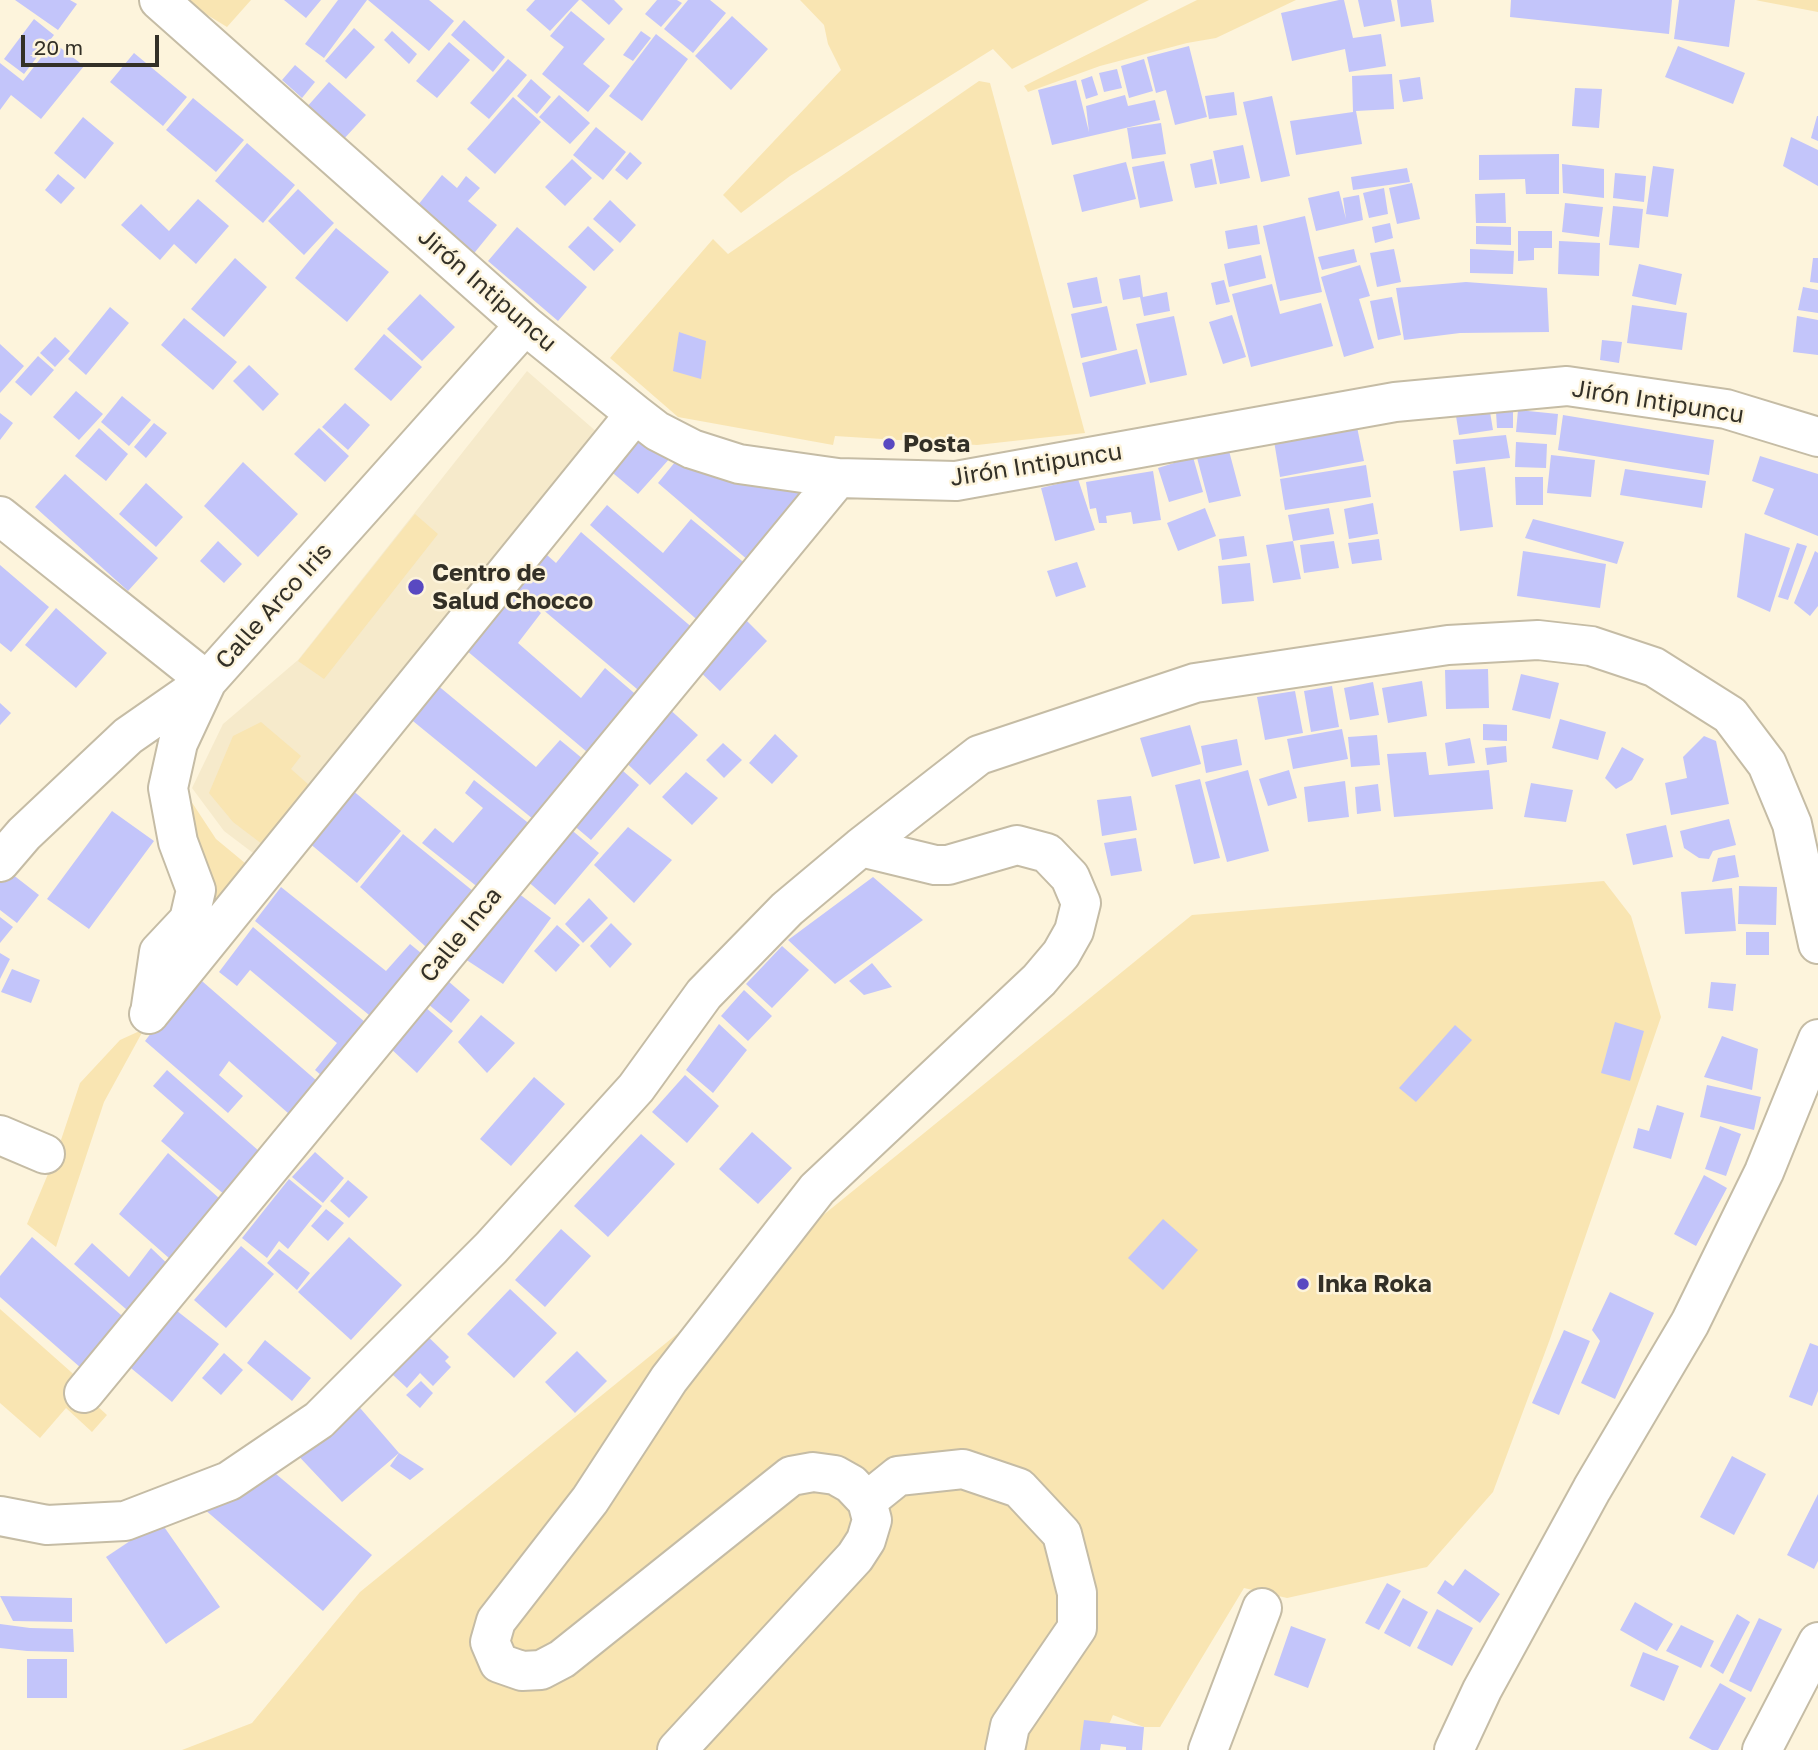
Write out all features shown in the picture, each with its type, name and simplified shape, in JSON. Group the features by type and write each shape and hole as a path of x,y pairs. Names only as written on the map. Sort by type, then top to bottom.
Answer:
{"street":[{"name":"Jirón Intipuncu","path":"159,0 525,325 635,414 657,431 692,449 739,464 838,478 956,481 1395,401 1567,386 1726,409 1818,437"},
{"name":"Calle Arco Iris","path":"0,862 24,834 128,736 207,681 525,325"},
{"path":"0,516 207,681 178,743 168,788 178,842 196,890 189,920 159,952 149,1014 635,414"},
{"name":"Calle Inca","path":"84,1393 838,478"},
{"path":"0,1516 47,1525 125,1521 229,1481 319,1420 491,1248 636,1088 704,994 788,909 860,847 979,755 1195,683 1448,645 1538,640 1591,646 1654,667 1730,715 1767,764 1792,824 1818,944"},
{"path":"677,1750 855,1557 866,1540 872,1520 867,1500 851,1484 835,1475 813,1472 791,1476 562,1659 541,1670 522,1671 499,1663 490,1642 496,1620 590,1500 669,1379 817,1189 1039,980 1061,954 1074,931 1081,903 1070,877 1047,853 1017,845 948,865 935,865 860,847"},
{"path":"1454,1750 1482,1690 1592,1489 1690,1323 1764,1172 1818,1039"},
{"path":"0,1135 46,1154"},
{"path":"867,1500 898,1476 963,1469 1018,1488 1062,1534 1077,1593 1077,1628 1003,1742"},
{"path":"1208,1750 1262,1608"},
{"path":"1762,1750 1818,1642"}],"shaded area":[{"path":"183,0 251,0 227,27"},
{"path":"800,0 1149,0 1012,69 993,49 790,176 741,213 723,195 841,70 828,44 824,25"},
{"path":"1197,0 1296,0 1216,38 1100,66 1028,92 1024,86"},
{"path":"1756,0 1818,0 1818,12 1760,1"},
{"path":"979,81 990,83 1085,433 977,445 835,436 833,445 678,417 610,358 713,239 728,254"},
{"name":"Centro de Salud Chocco","path":"527,371 598,433 261,859 224,831 192,788 223,724 298,660"},
{"path":"415,514 438,534 324,679 298,661"},
{"path":"261,722 301,756 291,769 309,785 262,844 233,822 209,793 233,736"},
{"path":"187,795 216,839 257,873 193,954"},
{"path":"1604,881 1631,916 1661,1017 1550,1339 1493,1492 1427,1567 1287,1598 1244,1588 1160,1727 1144,1727 1113,1715 1098,1750 182,1750 252,1723 360,1592 1192,915"},
{"path":"144,1029 104,1102 56,1247 27,1224 56,1155 80,1083 120,1040"},
{"path":"0,1309 88,1387 83,1393 107,1415 92,1432 66,1408 40,1438 0,1403"}],"building":[{"path":"15,0 70,0 77,4 58,30"},
{"path":"284,0 321,0 306,18"},
{"path":"338,0 367,0 324,58 305,44"},
{"path":"368,0 429,0 454,21 429,51"},
{"path":"535,0 579,0 550,31 526,10"},
{"path":"581,0 614,0 623,9 609,25"},
{"path":"657,0 677,0 682,3 661,27 645,14"},
{"path":"688,0 710,0 726,13 693,53 664,29"},
{"path":"1344,0 1353,38 1381,34 1386,66 1349,72 1345,49 1292,61 1281,13"},
{"path":"1358,0 1391,0 1395,21 1364,27"},
{"path":"1397,0 1431,0 1434,22 1401,27"},
{"path":"1511,0 1672,0 1669,34 1510,17"},
{"path":"1679,0 1735,0 1729,47 1674,39"},
{"path":"571,11 605,39 583,64 610,86 588,112 542,74 564,47 550,36"},
{"path":"732,16 768,49 731,90 695,56"},
{"path":"34,19 54,35 24,74 4,59"},
{"path":"464,20 505,57 493,72 451,35"},
{"path":"354,28 375,47 346,79 325,61"},
{"path":"392,31 417,54 409,64 384,40"},
{"path":"641,31 651,38 633,61 623,55"},
{"path":"656,34 688,59 642,121 609,96"},
{"path":"53,42 84,66 41,119 11,95 0,110 0,63 23,81"},
{"path":"449,42 470,60 437,98 416,81"},
{"path":"1189,46 1207,117 1175,125 1166,90 1156,93 1147,57"},
{"path":"1678,46 1745,73 1733,104 1665,77"},
{"path":"134,53 187,97 163,126 110,82"},
{"path":"508,59 527,75 489,119 470,103"},
{"path":"1144,59 1153,91 1129,98 1121,66"},
{"path":"295,65 315,82 302,98 282,80"},
{"path":"1117,69 1122,88 1104,92 1099,73"},
{"path":"1392,74 1394,109 1356,111 1362,144 1296,155 1290,121 1353,112 1352,76"},
{"path":"1092,76 1098,95 1086,99 1081,80"},
{"path":"1420,77 1423,99 1403,102 1399,80"},
{"path":"531,79 551,97 537,114 517,96"},
{"path":"1076,80 1089,132 1086,106 1125,95 1128,106 1155,100 1160,120 1052,145 1038,90"},
{"path":"329,82 366,115 342,141 306,108"},
{"path":"1575,88 1602,89 1599,128 1572,126"},
{"path":"1234,92 1237,115 1209,119 1205,96"},
{"path":"559,95 590,123 570,144 539,117"},
{"path":"1272,96 1290,176 1261,182 1243,102"},
{"path":"513,97 541,122 495,174 467,149"},
{"path":"193,98 244,140 216,172 166,130"},
{"path":"1818,116 1818,141 1811,138"},
{"path":"83,117 114,143 85,179 54,153"},
{"path":"1161,123 1166,154 1132,159 1127,128"},
{"path":"596,127 626,152 603,180 573,155"},
{"path":"1791,137 1818,150 1818,186 1783,166"},
{"path":"247,143 295,185 263,223 215,181"},
{"path":"1243,145 1250,178 1220,184 1213,151"},
{"path":"630,152 642,163 627,180 615,170"},
{"path":"1559,154 1559,194 1526,194 1525,179 1479,180 1479,155"},
{"path":"572,159 592,178 565,206 545,187"},
{"path":"1212,159 1217,184 1195,188 1190,164"},
{"path":"1164,161 1173,201 1140,208 1132,167"},
{"path":"1126,162 1136,199 1082,212 1073,175"},
{"path":"1562,164 1604,169 1604,198 1563,193"},
{"path":"1653,166 1674,169 1668,217 1646,214"},
{"path":"1407,168 1410,182 1353,190 1351,177"},
{"path":"1615,173 1646,176 1644,202 1613,198"},
{"path":"58,174 75,188 61,204 45,190"},
{"path":"442,175 457,188 466,176 480,188 468,201 497,225 471,257 414,210"},
{"path":"1412,183 1420,219 1397,224 1389,188"},
{"path":"1384,188 1388,214 1369,218 1363,193"},
{"path":"298,189 334,223 304,255 268,221"},
{"path":"1339,191 1346,219 1343,198 1359,195 1363,220 1316,231 1308,198"},
{"path":"1505,193 1506,223 1476,223 1475,194"},
{"path":"198,199 229,226 196,264 174,244 160,260 121,225 141,204 169,231"},
{"path":"610,200 636,225 620,243 593,219"},
{"path":"1565,203 1603,207 1599,237 1562,232"},
{"path":"1613,206 1643,209 1639,248 1609,245"},
{"path":"1305,216 1322,292 1280,301 1263,226"},
{"path":"1390,223 1393,238 1375,243 1372,227"},
{"path":"1257,225 1260,244 1228,249 1225,231"},
{"path":"588,226 614,250 594,271 568,247"},
{"path":"1476,226 1511,227 1511,245 1476,244"},
{"path":"517,227 587,287 558,321 488,261"},
{"path":"336,228 389,272 347,322 295,278"},
{"path":"1518,231 1552,231 1552,248 1534,248 1534,260 1518,261"},
{"path":"1559,241 1600,243 1599,276 1558,274"},
{"path":"1354,249 1357,262 1322,270 1318,257"},
{"path":"1394,249 1401,282 1377,287 1370,253"},
{"path":"1470,249 1514,251 1513,274 1470,273"},
{"path":"1261,255 1266,278 1229,287 1224,264"},
{"path":"235,258 267,287 224,337 191,309"},
{"path":"1813,258 1818,258 1818,283 1810,282"},
{"path":"1639,264 1682,274 1676,305 1632,296"},
{"path":"1360,265 1370,296 1359,299 1374,348 1344,357 1321,277"},
{"path":"1140,275 1143,297 1167,292 1170,311 1144,316 1140,297 1123,300 1119,279"},
{"path":"1097,277 1102,303 1073,308 1067,283"},
{"path":"1224,280 1230,302 1216,305 1211,283"},
{"path":"1466,282 1547,288 1549,332 1460,333 1404,340 1396,288"},
{"path":"1272,284 1280,314 1321,303 1333,346 1251,367 1232,294"},
{"path":"1803,287 1818,290 1818,313 1798,310"},
{"path":"420,294 455,327 422,361 387,329"},
{"path":"1392,297 1401,335 1378,340 1370,301"},
{"path":"1632,305 1687,313 1682,350 1627,343"},
{"path":"1107,306 1117,350 1081,358 1071,314"},
{"path":"110,307 129,323 86,375 68,359"},
{"path":"1232,315 1246,357 1223,364 1209,322"},
{"path":"1174,316 1187,375 1150,383 1136,324"},
{"path":"1797,316 1818,320 1818,355 1793,352"},
{"path":"184,318 237,362 213,390 161,345"},
{"path":"679,332 706,341 701,379 673,371"},
{"path":"384,334 422,367 391,401 354,369"},
{"path":"55,337 70,351 55,367 40,353"},
{"path":"1602,340 1622,342 1619,363 1600,360"},
{"path":"0,344 24,366 0,393"},
{"path":"1137,349 1146,384 1090,397 1082,363"},
{"path":"38,356 54,370 31,396 15,382"},
{"path":"249,365 279,394 263,411 233,381"},
{"path":"76,391 103,414 79,440 53,417"},
{"path":"122,396 151,420 129,446 101,422"},
{"path":"345,403 370,425 348,450 322,427"},
{"path":"1518,410 1558,414 1556,435 1516,432"},
{"path":"1490,412 1493,430 1459,435 1456,416"},
{"path":"1496,412 1513,412 1513,428 1497,428"},
{"path":"0,413 13,423 0,440"},
{"path":"1563,415 1714,440 1709,475 1558,450"},
{"path":"154,423 167,433 146,458 134,447"},
{"path":"1357,427 1364,461 1280,477 1274,441"},
{"path":"99,428 128,454 106,481 75,456"},
{"path":"319,428 349,456 325,482 294,454"},
{"path":"1506,435 1510,458 1456,464 1453,440"},
{"path":"637,438 671,457 638,494 608,469"},
{"path":"1516,442 1547,444 1546,468 1515,467"},
{"path":"1228,447 1241,496 1209,503 1196,454"},
{"path":"1551,455 1595,460 1591,497 1547,493"},
{"path":"1760,456 1818,474 1818,536 1764,514 1774,489 1752,481"},
{"path":"1193,457 1203,492 1169,502 1158,468"},
{"path":"243,462 298,514 258,557 204,506"},
{"path":"675,462 822,491 756,567 658,483"},
{"path":"1366,465 1371,497 1285,510 1280,479"},
{"path":"1485,467 1493,527 1460,531 1453,471"},
{"path":"1625,469 1706,481 1702,508 1620,495"},
{"path":"1153,471 1161,520 1133,524 1131,512 1106,516 1107,523 1099,523 1096,508 1090,509 1086,482"},
{"path":"65,474 158,558 128,591 35,507"},
{"path":"1515,477 1543,477 1543,505 1516,505"},
{"path":"1078,479 1095,530 1055,541 1041,488"},
{"path":"146,483 183,517 156,547 119,514"},
{"path":"1373,503 1378,534 1349,539 1344,509"},
{"path":"607,505 663,553 691,519 753,570 703,625 590,525"},
{"path":"1205,508 1216,536 1178,551 1167,523"},
{"path":"1329,508 1334,534 1293,541 1288,515"},
{"path":"1533,519 1624,542 1617,564 1525,538"},
{"path":"581,532 702,636 650,700 509,581 538,547 556,563"},
{"path":"1745,533 1790,548 1770,612 1737,597"},
{"path":"1244,536 1247,556 1222,560 1219,539"},
{"path":"1379,539 1382,560 1352,564 1348,543"},
{"path":"218,541 242,564 224,583 200,561"},
{"path":"1293,541 1301,579 1273,583 1266,545"},
{"path":"1334,541 1339,568 1304,573 1300,545"},
{"path":"1797,543 1807,546 1788,600 1778,597"},
{"path":"1523,551 1606,564 1600,608 1517,596"},
{"path":"1815,551 1818,553 1818,606 1810,616 1794,603"},
{"path":"1077,562 1086,587 1056,597 1047,571"},
{"path":"1250,563 1254,601 1222,604 1218,566"},
{"path":"0,565 49,607 11,652 0,643"},
{"path":"509,586 541,613 518,643 581,698 605,668 647,704 599,762 460,645"},
{"path":"56,608 107,653 76,688 25,645"},
{"path":"739,613 767,641 720,691 691,663"},
{"path":"1488,669 1489,708 1446,709 1445,670"},
{"path":"1521,674 1559,683 1550,719 1512,710"},
{"path":"1422,681 1427,716 1388,723 1382,688"},
{"path":"1373,682 1379,715 1350,720 1344,688"},
{"path":"436,684 536,767 560,740 594,768 544,828 408,717"},
{"path":"1332,686 1339,727 1311,732 1304,691"},
{"path":"1295,691 1303,733 1265,740 1257,697"},
{"path":"0,703 11,713 0,725"},
{"path":"666,706 698,735 650,785 619,756"},
{"path":"1560,719 1606,732 1598,760 1552,748"},
{"path":"1483,724 1507,725 1507,741 1483,740"},
{"path":"1190,725 1201,764 1152,777 1140,738"},
{"path":"1342,729 1348,759 1293,769 1287,739"},
{"path":"775,734 798,756 772,784 749,763"},
{"path":"1377,735 1380,765 1351,767 1348,737"},
{"path":"1704,736 1716,741 1729,804 1671,815 1665,783 1687,778 1683,757"},
{"path":"1470,738 1475,763 1448,766 1445,743"},
{"path":"1237,739 1242,765 1206,773 1201,746"},
{"path":"723,743 742,760 724,778 706,760"},
{"path":"1506,746 1507,762 1487,765 1485,748"},
{"path":"1622,747 1644,759 1632,780 1616,789 1605,778"},
{"path":"1426,752 1429,775 1489,770 1493,809 1394,817 1387,754"},
{"path":"614,763 639,785 591,840 565,818"},
{"path":"1248,770 1269,851 1227,862 1205,782"},
{"path":"1289,770 1297,798 1268,806 1259,779"},
{"path":"686,772 718,798 692,825 662,797"},
{"path":"1200,779 1220,858 1194,864 1175,785"},
{"path":"474,780 541,833 489,896 422,843 435,828 453,843 483,808 465,793"},
{"path":"1345,781 1349,817 1308,822 1304,787"},
{"path":"1531,783 1573,790 1566,822 1524,817"},
{"path":"345,784 401,831 357,883 302,837"},
{"path":"1378,784 1381,811 1357,814 1355,787"},
{"path":"1131,796 1137,830 1102,836 1097,800"},
{"path":"112,811 154,841 89,929 47,899"},
{"path":"1729,819 1736,845 1713,851 1709,859 1699,858 1684,848 1680,831"},
{"path":"1666,825 1673,857 1633,865 1626,834"},
{"path":"568,827 599,853 555,905 525,879"},
{"path":"628,827 672,860 634,903 594,865"},
{"path":"403,834 484,900 436,956 360,887"},
{"path":"1136,838 1142,871 1111,876 1104,843"},
{"path":"1735,855 1739,877 1712,882 1718,858"},
{"path":"3,867 39,895 17,923 0,910 0,870"},
{"path":"873,877 923,920 835,984 788,940"},
{"path":"1739,886 1777,887 1776,925 1738,924"},
{"path":"281,887 386,971 410,944 432,962 380,1024 255,921"},
{"path":"510,887 551,918 503,984 459,955"},
{"path":"1732,888 1736,931 1685,934 1681,892"},
{"path":"589,898 608,918 583,943 565,924"},
{"path":"0,917 13,927 0,943"},
{"path":"611,923 632,944 610,968 590,946"},
{"path":"557,925 580,945 556,972 534,951"},
{"path":"253,927 372,1028 329,1082 315,1070 337,1043 250,970 237,986 219,972"},
{"path":"1746,932 1769,932 1769,955 1746,955"},
{"path":"782,946 809,970 772,1008 746,984"},
{"path":"0,953 10,959 0,979"},
{"path":"872,963 892,987 864,995 849,981"},
{"path":"12,969 40,980 31,1003 1,992"},
{"path":"195,975 325,1088 297,1121 229,1061 219,1075 243,1096 228,1113 145,1041"},
{"path":"448,981 470,1000 451,1023 428,1004"},
{"path":"1711,982 1736,984 1733,1011 1708,1008"},
{"path":"744,990 772,1016 748,1041 721,1016"},
{"path":"425,1007 453,1031 417,1073 389,1047"},
{"path":"481,1015 515,1043 487,1073 458,1042"},
{"path":"1615,1022 1644,1031 1630,1081 1601,1073"},
{"path":"719,1024 747,1050 713,1093 686,1070"},
{"path":"1455,1025 1472,1040 1416,1102 1399,1088"},
{"path":"1722,1036 1758,1049 1752,1090 1704,1077"},
{"path":"167,1070 268,1159 232,1201 161,1141 184,1113 153,1086"},
{"path":"685,1075 719,1106 687,1143 652,1112"},
{"path":"534,1077 565,1104 511,1166 480,1139"},
{"path":"1707,1085 1761,1097 1754,1130 1700,1117"},
{"path":"1657,1105 1684,1113 1671,1159 1633,1148 1638,1128 1649,1131"},
{"path":"1720,1126 1741,1134 1726,1176 1705,1169"},
{"path":"752,1132 792,1168 758,1204 719,1169"},
{"path":"641,1134 675,1164 608,1237 574,1206"},
{"path":"315,1152 344,1178 323,1203 292,1177"},
{"path":"168,1153 228,1206 178,1266 119,1214"},
{"path":"1704,1175 1727,1188 1696,1246 1674,1234"},
{"path":"289,1179 322,1206 288,1249 279,1241 267,1258 242,1238"},
{"path":"348,1180 368,1197 349,1218 330,1201"},
{"path":"326,1209 344,1223 328,1241 311,1226"},
{"path":"1163,1219 1198,1250 1163,1290 1128,1258"},
{"path":"561,1229 591,1256 545,1307 515,1280"},
{"path":"32,1237 129,1322 89,1375 0,1297 0,1276"},
{"path":"349,1237 402,1285 351,1340 298,1292"},
{"path":"92,1243 129,1277 151,1248 174,1270 134,1316 74,1264"},
{"path":"241,1246 274,1274 226,1328 194,1300"},
{"path":"279,1249 310,1273 297,1290 267,1263"},
{"path":"510,1289 557,1333 514,1378 467,1334"},
{"path":"1610,1292 1654,1313 1615,1399 1581,1383 1600,1341 1592,1330"},
{"path":"172,1307 219,1344 172,1402 126,1364"},
{"path":"416,1325 449,1357 445,1361 451,1367 433,1386 420,1373 407,1388 380,1363"},
{"path":"1564,1330 1590,1341 1559,1415 1532,1403"},
{"path":"265,1340 311,1378 292,1401 247,1363"},
{"path":"1810,1343 1818,1346 1818,1391 1812,1406 1789,1397"},
{"path":"577,1351 607,1381 575,1413 545,1382"},
{"path":"224,1353 243,1370 221,1395 202,1378"},
{"path":"421,1381 433,1393 420,1408 406,1395"},
{"path":"348,1394 399,1453 342,1502 291,1448"},
{"path":"399,1453 424,1469 410,1480 390,1466"},
{"path":"1732,1456 1766,1474 1734,1535 1700,1517"},
{"path":"263,1463 372,1555 323,1611 197,1503"},
{"path":"1818,1494 1818,1561 1814,1569 1787,1555"},
{"path":"160,1521 220,1607 166,1644 106,1557"},
{"path":"1465,1569 1500,1594 1480,1623 1437,1593 1445,1580 1453,1586"},
{"path":"1387,1583 1401,1591 1379,1630 1365,1623"},
{"path":"0,1596 72,1598 72,1622 13,1621"},
{"path":"1403,1598 1428,1612 1410,1647 1384,1633"},
{"path":"1635,1602 1673,1624 1657,1651 1620,1630"},
{"path":"1437,1609 1473,1628 1452,1666 1417,1648"},
{"path":"1737,1614 1750,1622 1723,1674 1710,1666"},
{"path":"1759,1618 1782,1629 1751,1692 1729,1681"},
{"path":"0,1624 73,1629 74,1652 0,1648"},
{"path":"1681,1625 1714,1641 1701,1668 1666,1651"},
{"path":"1291,1626 1326,1639 1308,1688 1274,1675"},
{"path":"1643,1652 1679,1666 1664,1701 1630,1686"},
{"path":"27,1659 67,1659 67,1698 27,1698"},
{"path":"1720,1683 1746,1698 1718,1750 1712,1750 1689,1738"},
{"path":"1084,1720 1144,1727 1142,1750 1126,1750 1126,1747 1101,1744 1100,1750 1080,1750"}],"place":[{"name":"Posta","path":"889,444"},
{"name":"Centro de Salud Chocco","path":"416,587"},
{"name":"Inka Roka","path":"1303,1284"}]}
